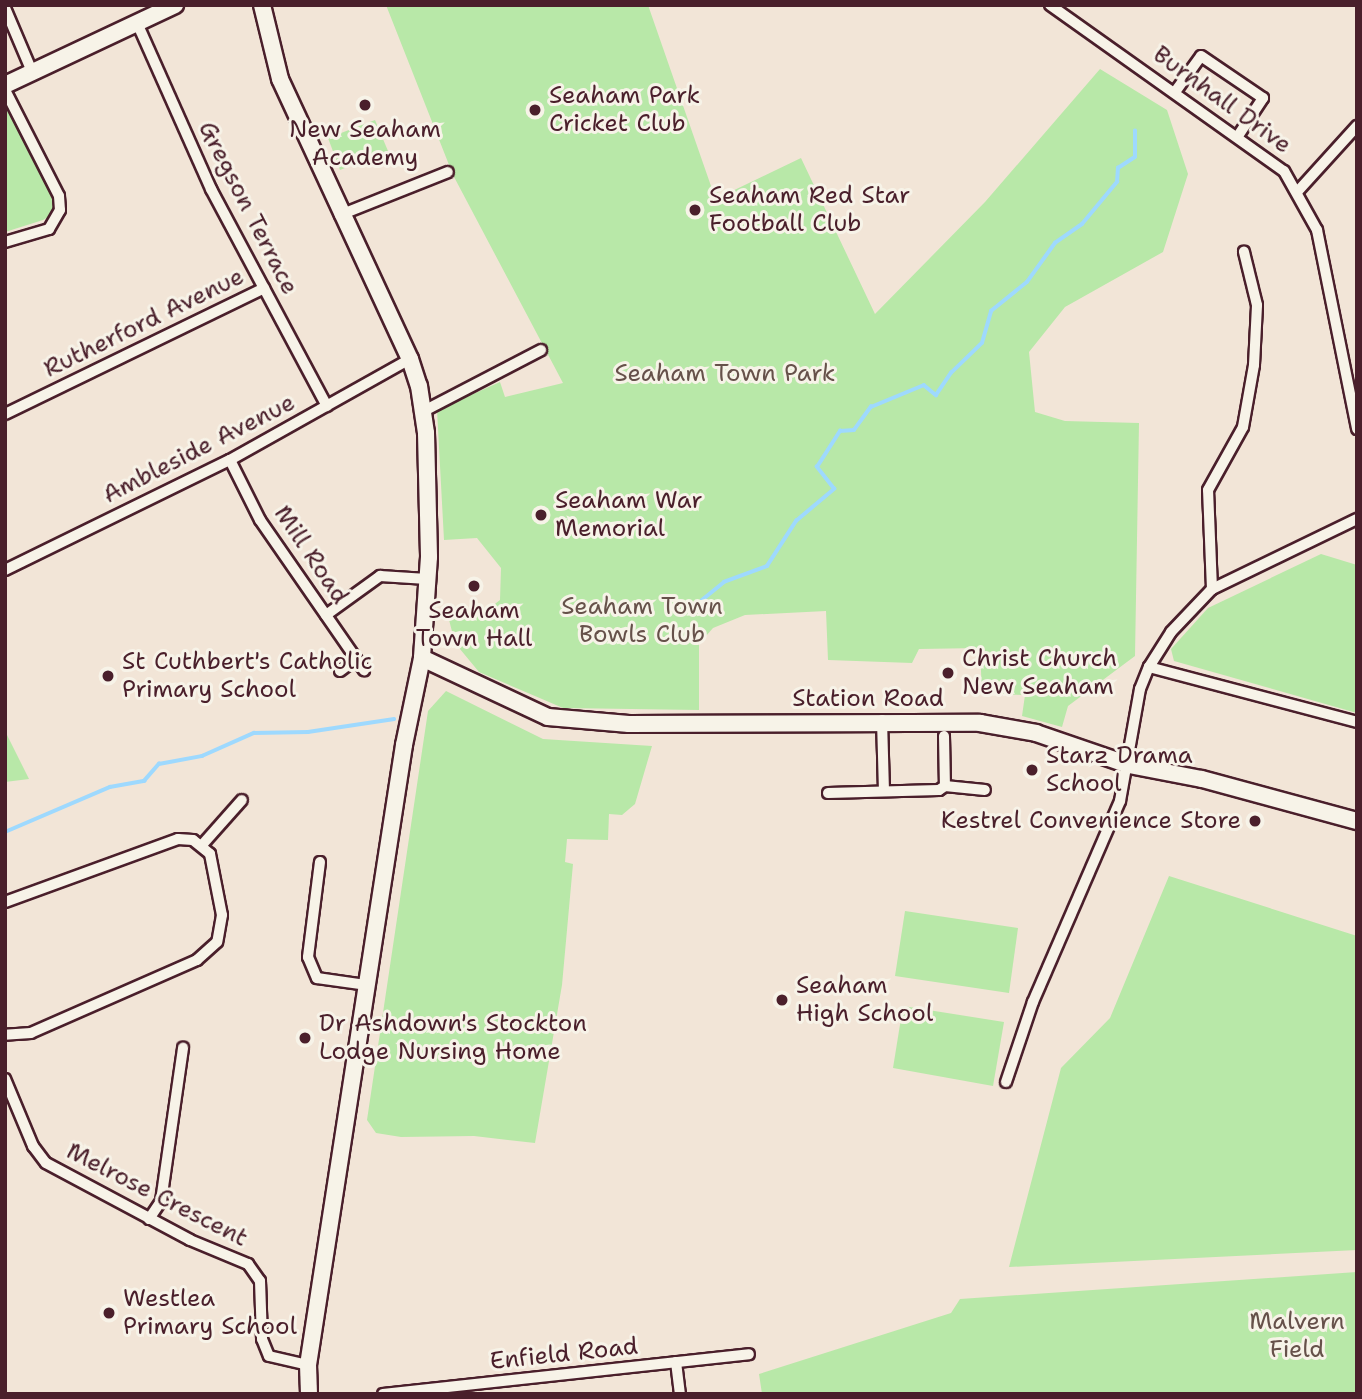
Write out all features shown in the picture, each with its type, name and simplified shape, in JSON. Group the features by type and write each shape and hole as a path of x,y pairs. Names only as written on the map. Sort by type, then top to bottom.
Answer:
{"main road":[{"path":"5,88 174,5"},
{"path":"262,5 280,79 340,215 410,359 424,411 427,579 422,658 416,680 366,985 308,1365 309,1394"},
{"name":"Station Road","path":"422,658 468,678 526,711 572,721 629,724 882,720 1012,728 1129,765 1202,779 1357,821"},
{"path":"416,680 436,675 468,678"}],"street":[{"name":"Burnhall Drive","path":"1050,5 1284,171 1298,191 1317,230 1357,429"},
{"path":"5,8 33,74"},
{"name":"Gregson Terrace","path":"138,25 211,189 327,407"},
{"path":"1175,92 1201,56 1263,98 1237,136"},
{"path":"5,88 59,196 60,210 48,229 5,242"},
{"path":"1298,191 1357,126"},
{"path":"340,215 448,172"},
{"path":"1212,589 1208,490 1243,427 1254,365 1256,305 1244,252"},
{"name":"Rutherford Avenue","path":"5,414 264,288"},
{"path":"424,411 541,351"},
{"name":"Ambleside Avenue","path":"5,570 230,460 410,359"},
{"name":"Mill Road","path":"230,460 260,520 364,670"},
{"path":"1006,1083 1033,1002 1120,801 1129,765 1140,689 1149,667 1171,632 1212,589 1357,520"},
{"path":"326,614 380,576 427,579"},
{"path":"340,671 356,659"},
{"path":"1149,667 1357,722"},
{"path":"882,720 884,791"},
{"path":"944,736 945,786"},
{"path":"828,793 945,786 985,790"},
{"path":"202,845 242,800"},
{"path":"5,902 178,839 202,845 209,854 222,915 217,942 211,951 159,979 31,1033 5,1035"},
{"path":"320,862 308,957 317,978 366,985"},
{"path":"149,1219 160,1201 187,1067 183,1048"},
{"name":"Melrose Crescent","path":"5,1079 33,1146 46,1163 149,1219 256,1271 260,1281 262,1339 269,1356 308,1365"},
{"name":"Enfield Road","path":"383,1394 749,1354"},
{"path":"676,1362 680,1394"}],"green space":[{"name":"Seaham Town Park","path":"386,5 648,5 711,186 722,196 801,158 875,314 985,202 1100,69 1167,110 1188,174 1163,252 1065,307 1029,352 1035,412 1065,421 1139,423 1135,656 1068,706 1062,727 1022,716 1025,695 982,694 980,648 919,649 912,663 828,660 826,611 745,615 713,628 699,644 699,710 563,708 479,672 455,643 447,612 487,610 500,600 501,568 477,538 444,540 437,410 500,382 505,397 563,383 453,175"},
{"path":"5,104 55,202 53,214 43,220 5,232"},
{"path":"375,120 388,151 340,170 328,138"},
{"path":"1321,554 1357,565 1357,713 1174,661 1171,649 1208,608"},
{"path":"446,691 543,739 652,746 635,804 622,815 609,814 608,840 567,839 565,862 573,864 562,985 535,1143 474,1136 401,1137 376,1133 367,1120 428,711"},
{"path":"5,731 29,779 5,782"},
{"path":"1169,876 1357,936 1357,1250 1009,1267 1061,1068 1110,1018"},
{"path":"905,911 1018,928 1009,993 895,976"},
{"path":"903,1006 1004,1022 993,1086 893,1068"},
{"name":"Malvern Field","path":"1357,1272 1357,1394 762,1394 759,1374 951,1313 960,1299"}],"waterway":[{"path":"702,600 724,582 767,566 796,521 834,489 817,467 840,431 854,430 871,407 924,385 936,395 951,373 982,343 991,311 1027,282 1055,243 1082,224 1117,182 1118,168 1135,157 1135,131"},
{"path":"5,832 110,787 144,781 159,764 202,756 254,733 308,732 394,719"}],"place":[{"name":"New Seaham Academy","path":"365,105"},
{"name":"Seaham Park Cricket Club","path":"535,110"},
{"name":"Seaham Red Star Football Club","path":"695,210"},
{"name":"Seaham War Memorial","path":"541,515"},
{"name":"Seaham Town Hall","path":"474,586"},
{"name":"Christ Church New Seaham","path":"948,673"},
{"name":"St Cuthbert's Catholic Primary School","path":"108,676"},
{"name":"Starz Drama School","path":"1032,770"},
{"name":"Kestrel Convenience Store","path":"1255,821"},
{"name":"Seaham High School","path":"782,1000"},
{"name":"Dr Ashdown's Stockton Lodge Nursing Home","path":"305,1038"},
{"name":"Westlea Primary School","path":"109,1313"}],"park label":[{"name":"Seaham Town Bowls Club","path":"642,621"}]}
